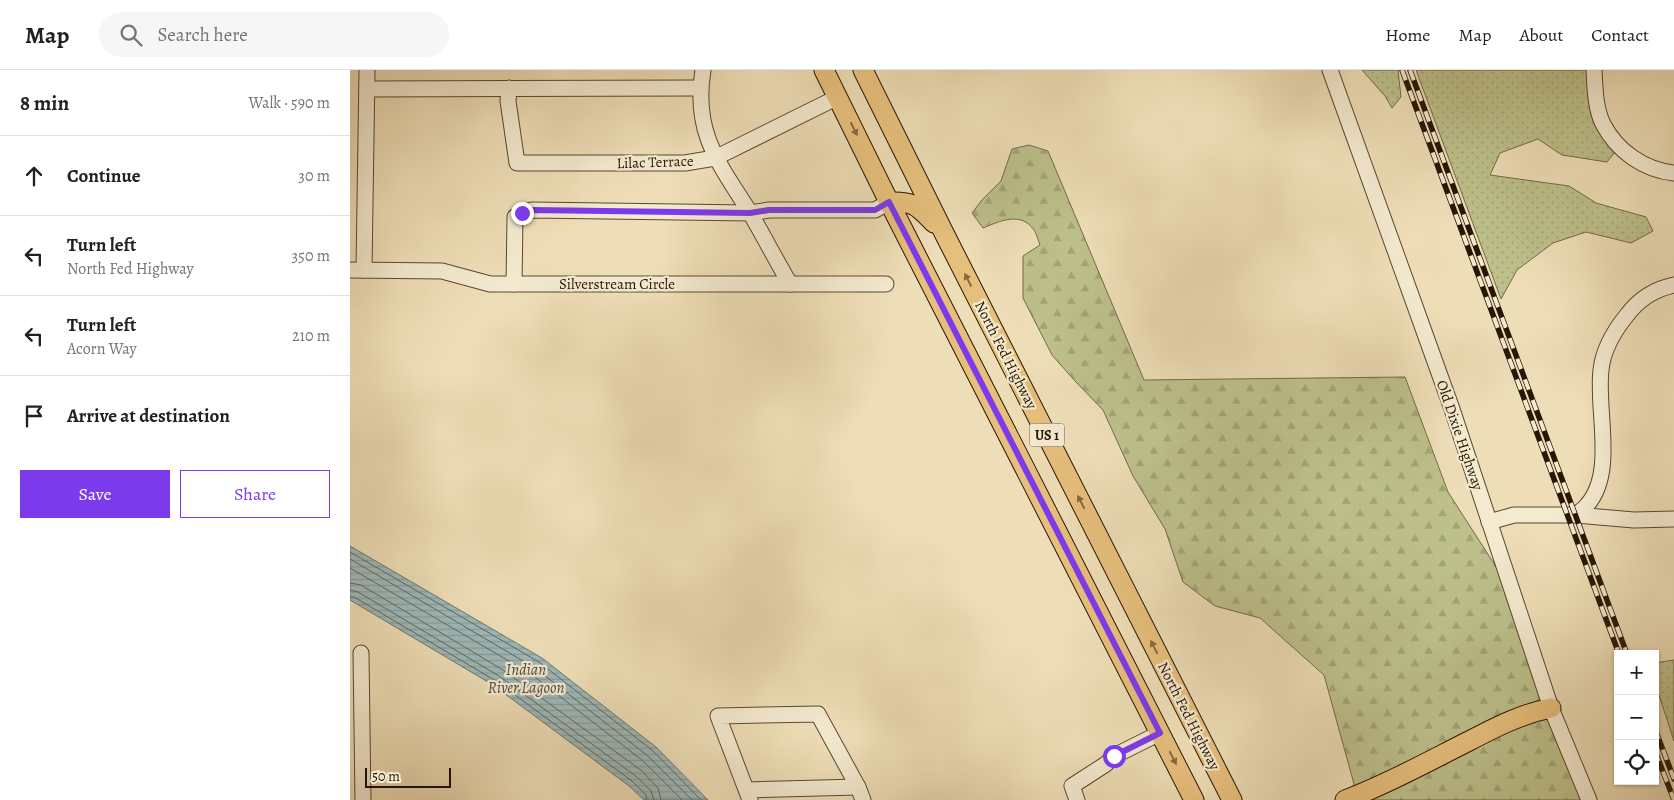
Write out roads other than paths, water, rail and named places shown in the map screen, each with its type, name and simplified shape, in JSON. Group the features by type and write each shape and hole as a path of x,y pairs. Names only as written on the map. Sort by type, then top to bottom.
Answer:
{"main road":[{"name":"US 1","path":"824,70 889,202 1194,800"},
{"name":"North Fed Highway","path":"863,70 1232,800"},
{"path":"889,202 906,202 917,206 944,233"},
{"path":"1345,800 1383,784 1510,720 1534,711 1551,708"}],"street":[{"path":"357,270 367,70"},
{"path":"703,70 700,88 704,127 708,142 715,158 750,213 790,284"},
{"name":"Old Dixie Highway","path":"1330,70 1452,409 1551,708 1589,800"},
{"path":"1594,70 1598,106 1603,123 1616,143 1637,162 1651,169 1674,173"},
{"name":"Lilac Terrace","path":"509,88 517,163 685,163 715,158 838,97"},
{"path":"367,89 700,88"},
{"path":"514,284 515,217 532,210 750,213 769,210 875,210 889,202"},
{"name":"Silverstream Circle","path":"357,270 442,271 490,284 886,284"},
{"path":"1576,515 1588,504 1598,487 1602,469 1603,436 1600,372 1606,349 1621,323 1632,309 1652,292 1674,285"},
{"path":"1489,522 1514,515 1576,515 1634,520 1674,519"},
{"path":"361,653 363,800"},
{"path":"818,714 860,793 748,795 718,716 818,714"},
{"path":"1077,800 1072,786 1106,764 1114,756 1160,733"}],"water":[{"name":"Indian River Lagoon","path":"350,546 542,658 656,747 708,800 644,800 629,786 493,685 350,600"}],"railway":[{"path":"1402,70 1618,650"},
{"path":"1410,70 1626,650"},
{"path":"1659,740 1674,779"},
{"path":"1659,761 1674,800"}]}
